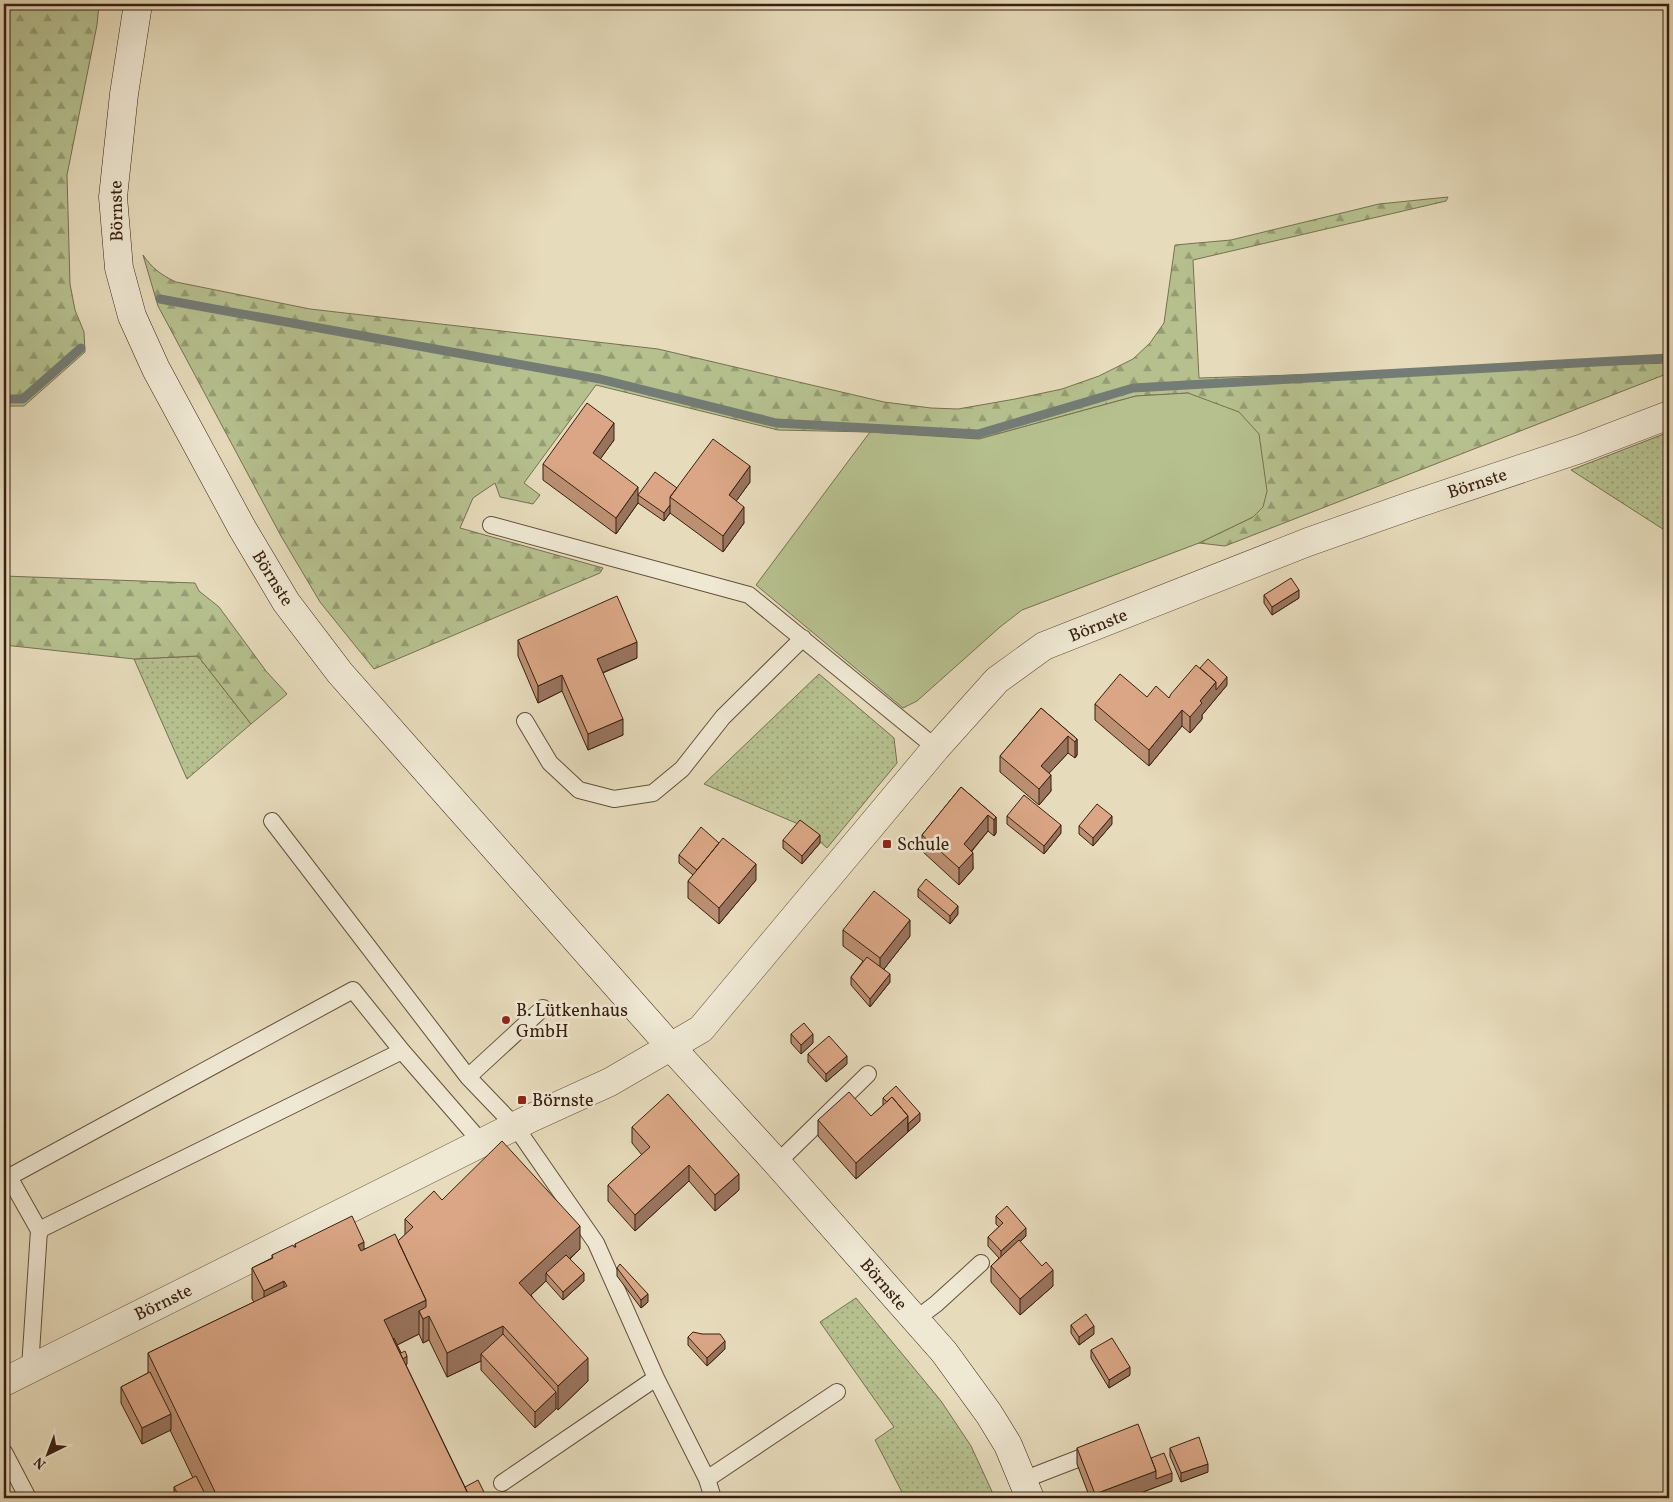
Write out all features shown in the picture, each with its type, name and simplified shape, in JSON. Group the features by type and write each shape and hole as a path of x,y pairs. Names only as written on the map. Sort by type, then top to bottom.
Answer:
{"street":[{"name":"Börnste","path":"138,4 124,94 113,197 119,268 132,316 156,369 242,528 282,594 340,673 944,1352 989,1414 1008,1444 1026,1489"},
{"name":"Börnste","path":"4,1382 515,1126 610,1082 701,1029 936,748 997,680 1044,646 1308,542 1580,449 1669,415"}],"lane":[{"path":"491,525 749,594 936,748"},
{"path":"525,721 550,763 580,790 614,799 653,793 682,769 722,717 802,638"},
{"path":"272,821 468,1077 515,1126 596,1244 656,1378 707,1479 713,1498"},
{"path":"30,1368 40,1232 9,1177 353,990 402,1051 482,1143"},
{"path":"468,1077 543,1008"},
{"path":"40,1232 40,1230 402,1051"},
{"path":"777,1163 868,1074"},
{"path":"916,1319 936,1304 981,1263"},
{"path":"502,1483 656,1378"},
{"path":"707,1479 837,1392"},
{"path":"1026,1489 1108,1447"},
{"path":"4,1452 28,1498"}],"green space":[{"path":"4,4 99,4 97,25 67,175 70,284 75,310 84,332 85,352 24,406 4,406"},
{"path":"1448,197 1446,201 1193,260 1199,378 1669,363 1669,373 1225,546 1199,543 1253,517 1189,393 1136,396 979,439 870,432 778,430 596,385 524,483 540,495 533,504 500,497 495,483 473,498 460,528 603,568 600,573 374,669 320,602 281,536 158,306 143,255 157,271 176,282 310,309 658,349 884,402 931,408 958,409 1062,389 1099,376 1133,359 1150,343 1164,323 1175,245 1231,240 1379,204"},
{"path":"1188,393 1239,412 1259,434 1267,491 1263,507 1253,517 1199,543 1022,610 1000,627 917,701 903,708 756,585 870,432 979,439 1136,396"},
{"path":"1669,432 1669,533 1571,470"},
{"path":"4,576 195,583 199,591 219,607 266,671 287,694 251,724 198,656 134,659 4,645"},
{"path":"198,656 251,724 187,779 134,659"},
{"path":"819,674 894,738 897,763 827,848 803,826 704,784"},
{"path":"856,1298 941,1401 971,1446 995,1498 905,1498 875,1440 894,1427 820,1322"}],"building":[{"path":"587,403 614,423 593,453 638,487 616,518 543,464"},
{"path":"713,439 750,466 729,495 744,507 723,536 670,497"},
{"path":"655,472 677,488 670,497 670,505 664,513 638,495"},
{"path":"1291,578 1299,590 1272,607 1264,595"},
{"path":"617,596 637,642 597,659 623,719 588,734 562,675 538,686 518,640"},
{"path":"1208,659 1227,677 1216,690 1216,682 1200,668"},
{"path":"1196,665 1216,682 1200,701 1202,703 1190,717 1182,710 1149,750 1095,704 1120,674 1147,697 1156,686 1169,698"},
{"path":"1041,708 1077,739 1075,742 1068,736 1041,766 1051,775 1039,789 1000,756"},
{"path":"961,787 996,817 994,820 988,815 964,844 973,853 959,868 922,835"},
{"path":"1024,795 1061,825 1044,846 1007,816"},
{"path":"1097,804 1112,816 1093,838 1079,826"},
{"path":"800,820 820,835 802,856 783,840"},
{"path":"701,827 719,843 697,870 679,855"},
{"path":"723,838 756,864 719,908 688,881"},
{"path":"926,879 958,906 950,916 918,889"},
{"path":"874,891 910,920 880,958 843,930"},
{"path":"867,957 890,974 870,999 851,977"},
{"path":"804,1023 813,1034 801,1045 791,1034"},
{"path":"829,1036 847,1056 826,1074 808,1054"},
{"path":"896,1086 920,1113 908,1124 908,1116 892,1097 887,1102 883,1098"},
{"path":"849,1092 871,1116 892,1097 908,1116 856,1163 818,1120"},
{"path":"668,1094 739,1174 715,1195 689,1165 635,1215 608,1185 650,1147 632,1127"},
{"path":"502,1141 580,1226 519,1283 588,1358 558,1386 503,1326 447,1353 429,1316 423,1319 419,1311 426,1307 426,1300 398,1241 413,1227 405,1219 434,1191 442,1200"},
{"path":"1007,1206 1026,1228 1001,1251 988,1237 1003,1223 996,1216"},
{"path":"352,1216 364,1242 358,1245 361,1251 395,1234 426,1300 384,1320 470,1498 218,1498 148,1353 287,1286 284,1281 264,1291 252,1268 273,1258 272,1255 293,1245 296,1247 295,1244"},
{"path":"1019,1240 1042,1266 1046,1262 1053,1270 1020,1299 991,1266"},
{"path":"566,1255 584,1273 563,1292 546,1273"},
{"path":"620,1264 648,1294 641,1300 617,1268"},
{"path":"1086,1314 1094,1326 1079,1337 1071,1325"},
{"path":"693,1332 720,1334 725,1341 707,1358 688,1337"},
{"path":"503,1334 556,1392 535,1412 481,1354"},
{"path":"1112,1338 1130,1367 1109,1380 1091,1350"},
{"path":"393,1339 401,1353 405,1351 407,1356 403,1359"},
{"path":"150,1372 171,1414 142,1428 121,1387"},
{"path":"1138,1424 1156,1471 1095,1494 1077,1448"},
{"path":"1199,1437 1208,1464 1181,1473 1170,1448"},
{"path":"1164,1453 1172,1473 1156,1479 1156,1471 1151,1458"},
{"path":"196,1476 207,1498 180,1498 174,1487"},
{"path":"478,1480 487,1498 470,1498 465,1487"}],"waterway":[{"path":"160,299 600,379 776,423 978,434 1133,388 1669,358"},
{"path":"4,399 23,399 81,348"}],"place":[{"name":"Schule","path":"887,844"},
{"name":"B. Lütkenhaus GmbH","path":"506,1020"},
{"name":"Börnste","path":"522,1100"}]}
